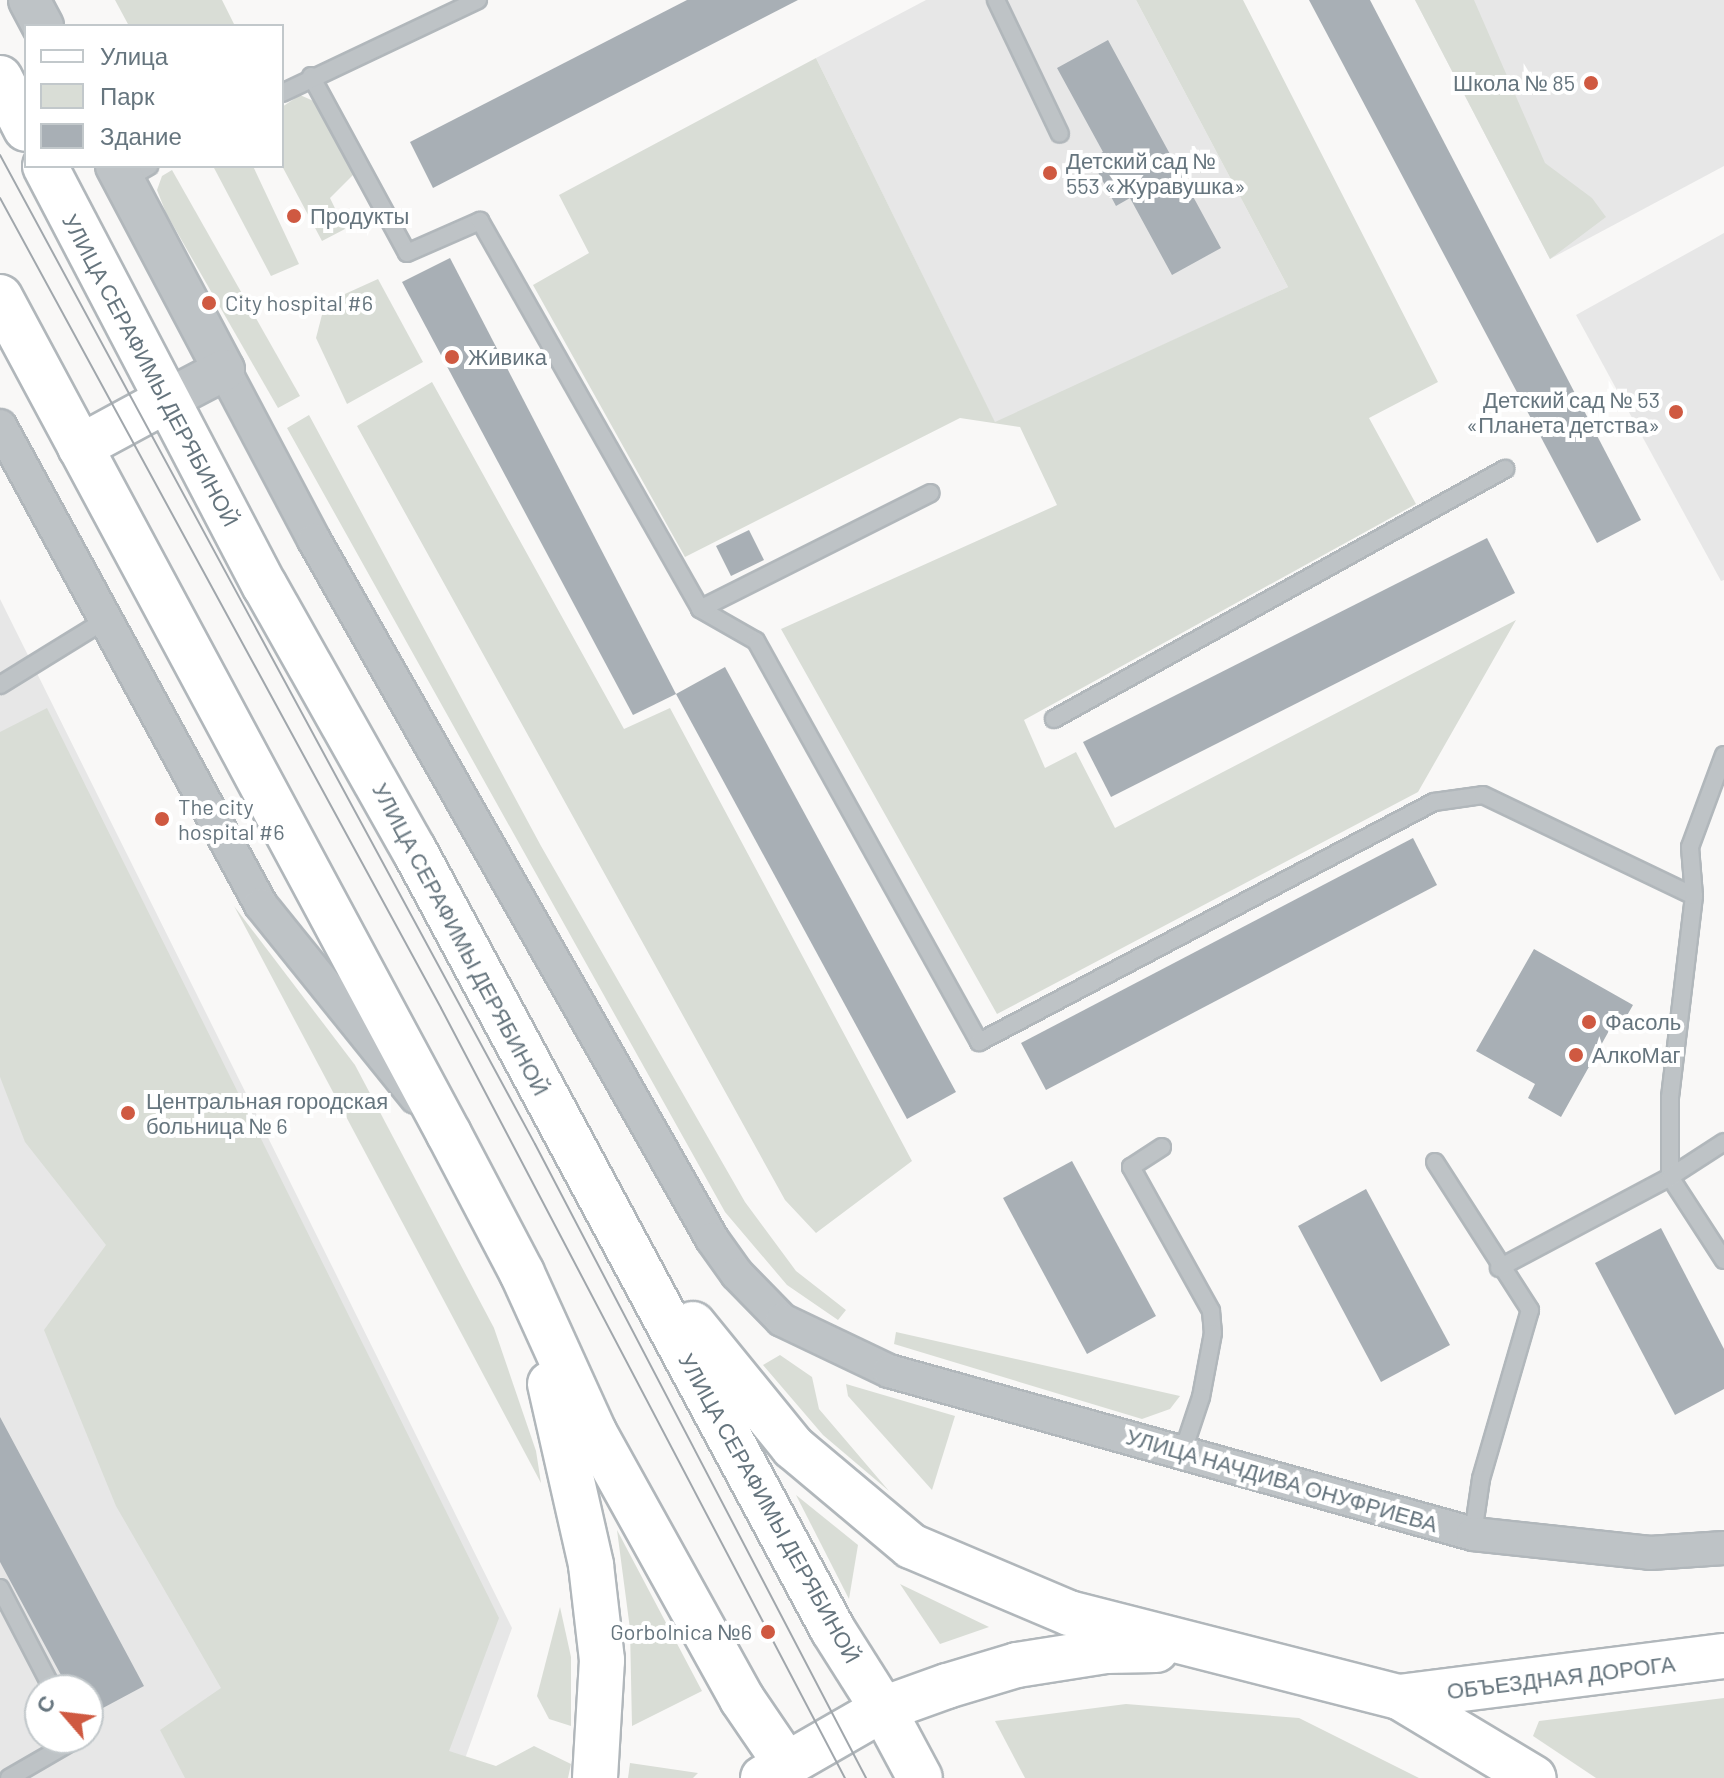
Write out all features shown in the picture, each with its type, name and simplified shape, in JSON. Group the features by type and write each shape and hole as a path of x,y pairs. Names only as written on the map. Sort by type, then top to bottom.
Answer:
{"main road":[{"path":"0,78 24,125"},
{"name":"УЛИЦА СЕРАФИМЫ ДЕРЯБИНОЙ","path":"46,168 165,401 833,1630 883,1709 920,1778"},
{"path":"0,297 522,1273 594,1432 781,1773 883,1709 1017,1665 1106,1651 1199,1650"},
{"path":"80,447 165,401"},
{"path":"619,1232 793,1447 880,1525 945,1563 1069,1613 1199,1650 1399,1697 1534,1778"},
{"path":"522,1273 591,1565 602,1660 595,1778"},
{"name":"ОБЪЕЗДНАЯ ДОРОГА","path":"1399,1697 1584,1678 1724,1656"}],"street":[{"path":"29,0 42,24"},
{"path":"130,171 224,370 165,401"},
{"name":"УЛИЦА НАЧДИВА ОНУФРИЕВА","path":"224,370 314,540 712,1239 737,1274 782,1320 849,1355 889,1371 1183,1451 1339,1501 1473,1534 1650,1553 1724,1548"},
{"path":"0,426 261,905 366,1041 449,1134"}],"lane":[{"path":"284,92 311,76 478,0"},
{"path":"996,0 1060,134"},
{"path":"311,76 407,253 480,221 700,609 756,641 979,1042 1434,802 1483,795 1694,896"},
{"path":"1054,719 1505,469"},
{"path":"700,609 931,493"},
{"path":"0,685 107,619"},
{"path":"1724,755 1690,847 1694,896 1670,1098 1670,1177 1724,1260"},
{"path":"1499,1268 1670,1177 1724,1142"},
{"path":"1162,1147 1131,1167 1211,1311 1213,1333 1201,1397 1183,1451"},
{"path":"1435,1162 1499,1268 1530,1310 1481,1479 1473,1534"},
{"path":"0,1588 45,1674"},
{"path":"9,1778 50,1754"}],"shaded area":[{"name":"Детский сад № 553 «Журавушка»","path":"926,0 1136,0 1288,287 995,423 816,58"},
{"name":"Школа № 85","path":"1415,0 1724,0 1724,166 1550,259"},
{"name":"Детский сад № 53 «Планета детства»","path":"1724,233 1724,580 1721,581 1576,315"},
{"name":"Центральная городская больница № 6","path":"0,599 512,1628 458,1778 0,1778"}],"green space":[{"path":"115,0 222,0 234,24 128,24"},
{"path":"1136,0 1243,0 1438,382 1369,418 1416,504 1024,720 1045,768 1076,752 1115,828 1516,620 1418,792 997,1014 781,629 1057,505 1020,427 960,418 685,557 533,285 589,253 559,195 816,58 995,422 1288,287"},
{"path":"1415,0 1474,0 1545,163 1592,198 1606,217 1550,259"},
{"path":"300,95 318,103 354,174 330,198 345,229 322,241 283,168 284,106"},
{"path":"214,168 254,168 299,264 271,276"},
{"path":"172,170 300,396 278,408 166,213 157,190 162,176"},
{"path":"378,279 423,362 347,404 316,338 325,303"},
{"path":"432,382 624,729 670,708 912,1161 816,1233 785,1200 357,426"},
{"path":"309,415 541,846 745,1202 796,1271 846,1310 838,1320 787,1285 725,1212 287,428"},
{"name":"Центральная городская больница № 6","path":"47,708 499,1618 449,1751 496,1766 534,1746 571,1764 568,1778 185,1778 160,1730 221,1688 116,1506 44,1330 106,1245 25,1142 0,1077 0,732"},
{"path":"234,906 355,1065 494,1328 536,1451 541,1483"},
{"path":"896,1332 1180,1396 1170,1409 1142,1419 894,1344"},
{"path":"780,1355 812,1377 819,1409 889,1491 823,1435 763,1365"},
{"path":"846,1384 955,1416 932,1490 848,1396"},
{"path":"796,1495 858,1545 849,1599"},
{"path":"617,1530 702,1691 632,1726 630,1629"},
{"path":"900,1584 989,1627 940,1644"},
{"path":"560,1607 571,1657 571,1726 549,1719 537,1696"},
{"path":"1724,1698 1724,1778 1596,1778 1533,1736 1539,1721"},
{"path":"1126,1704 1299,1718 1419,1778 1025,1778 995,1721"},
{"path":"630,1763 698,1773 693,1778 628,1778"}],"building":[{"path":"687,0 798,0 433,188 410,142"},
{"path":"1309,0 1370,0 1641,520 1597,543"},
{"path":"1108,40 1221,248 1172,275 1130,198 1116,206 1091,159 1103,152 1057,68"},
{"path":"450,258 676,694 633,715 402,282"},
{"path":"749,530 764,560 731,576 716,546"},
{"path":"1487,538 1515,593 1111,797 1083,742"},
{"path":"725,667 956,1092 907,1119 676,694"},
{"path":"1413,838 1437,885 1046,1090 1021,1043"},
{"path":"1534,949 1633,1005 1617,1033 1610,1029 1561,1117 1528,1098 1535,1084 1476,1051"},
{"path":"1072,1161 1156,1316 1087,1354 1003,1198"},
{"path":"1366,1189 1450,1345 1381,1382 1298,1226"},
{"path":"1661,1228 1724,1349 1724,1389 1675,1415 1595,1263"},
{"path":"0,1417 144,1686 104,1707 104,1674 60,1674 0,1562"}],"tram line":[{"path":"0,155 535,1144 866,1778"},
{"path":"0,198 441,1008 845,1778"}],"place":[{"name":"Школа № 85","path":"1591,83"},
{"name":"Детский сад № 553 «Журавушка»","path":"1050,173"},
{"name":"Продукты","path":"294,216"},
{"name":"City hospital #6","path":"209,303"},
{"name":"Живика","path":"452,357"},
{"name":"Детский сад № 53 «Планета детства»","path":"1676,412"},
{"name":"The city hospital #6","path":"162,819"},
{"name":"Фасоль","path":"1589,1022"},
{"name":"АлкоМаг","path":"1576,1055"},
{"name":"Центральная городская больница № 6","path":"128,1113"},
{"name":"Gorbolnica №6","path":"768,1632"}]}
